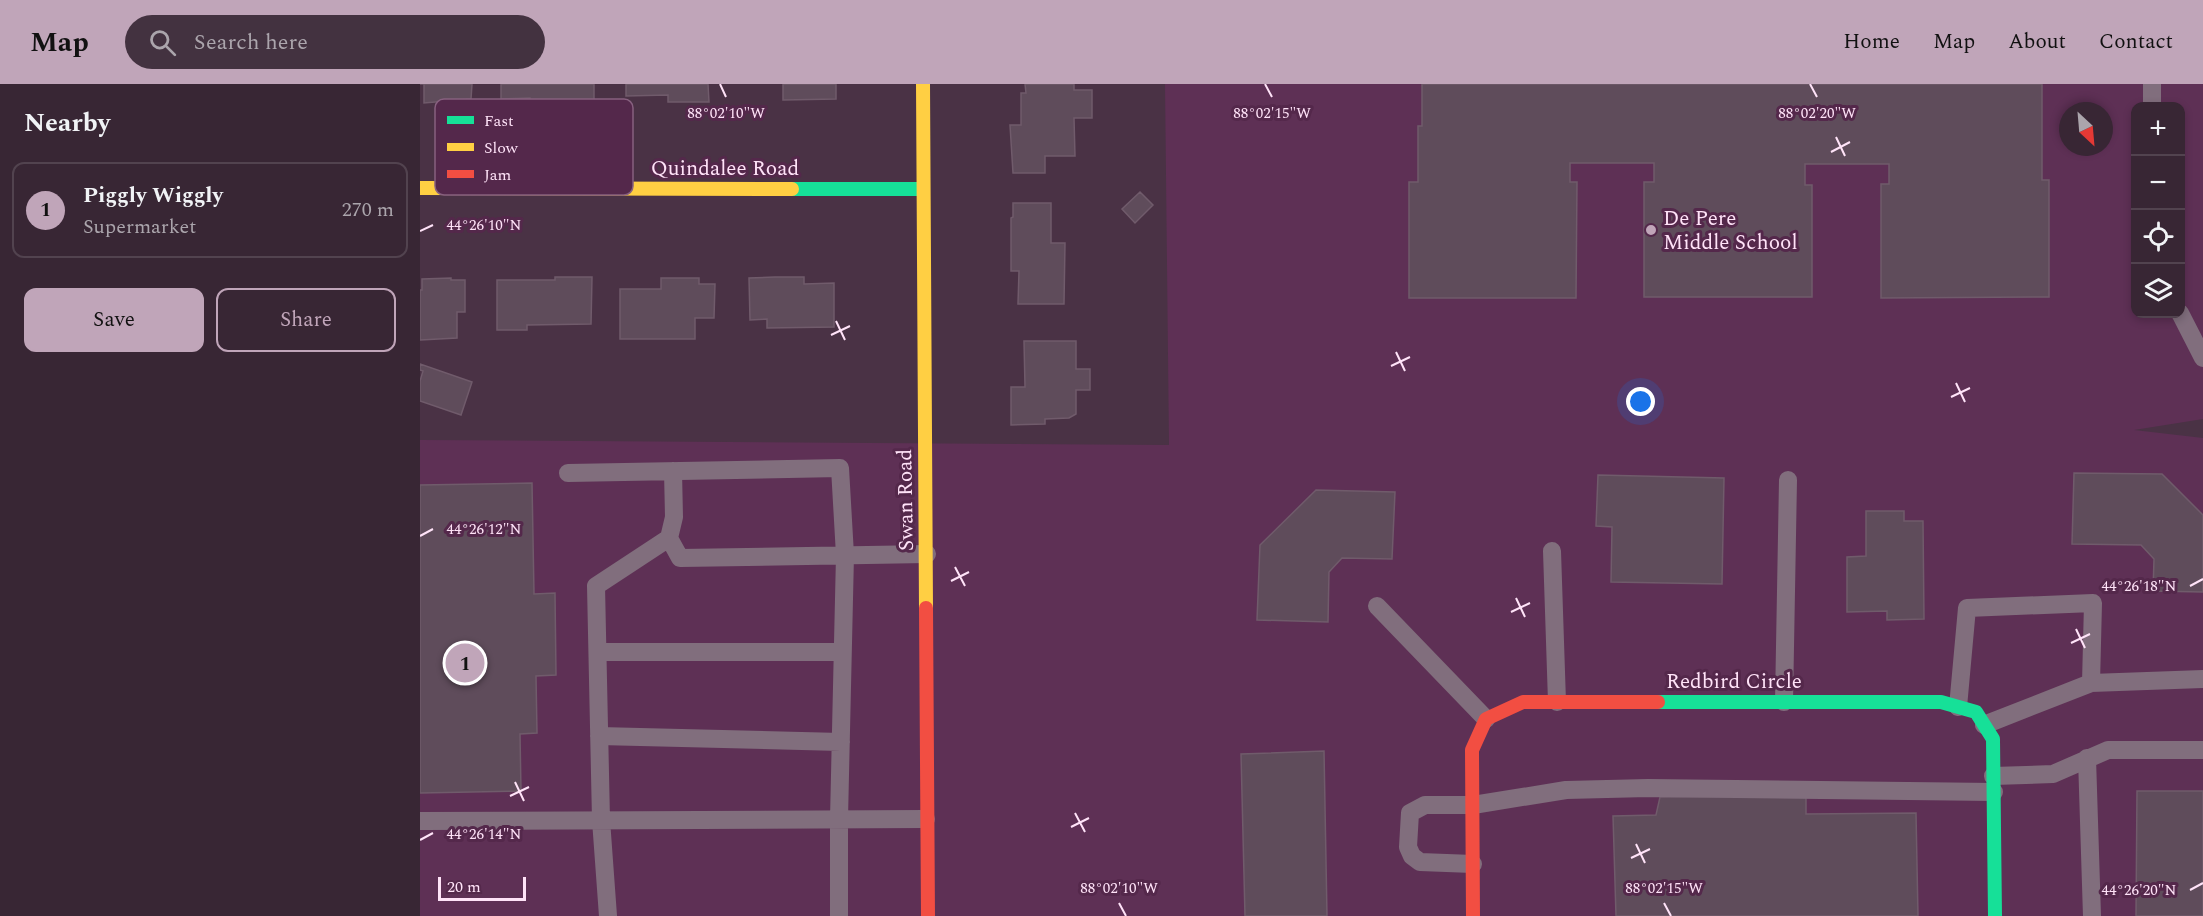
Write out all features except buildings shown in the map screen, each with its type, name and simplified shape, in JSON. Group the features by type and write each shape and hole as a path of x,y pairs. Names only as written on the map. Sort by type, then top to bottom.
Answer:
{"street":[{"name":"Swan Road","path":"923,84 927,916"},
{"name":"Quindalee Road","path":"420,188 435,188"},
{"name":"Quindalee Road","path":"633,188 923,189"},
{"name":"Redbird Circle","path":"1486,719 1523,702 1941,702 1976,712 1984,725"},
{"path":"1473,916 1472,750 1486,719"},
{"path":"1984,725 1993,739 1995,916"}],"lane":[{"path":"2152,84 2152,102"},
{"path":"2183,318 2203,358"},
{"path":"568,473 840,468 844,555 839,916"},
{"path":"673,471 674,517 669,538 680,558 927,554"},
{"path":"1784,702 1788,480"},
{"path":"608,916 601,820 596,586 669,538"},
{"path":"1552,551 1557,702"},
{"path":"1958,707 1967,608 2093,603 2091,683"},
{"path":"1377,606 1486,719"},
{"path":"598,652 843,652"},
{"path":"1984,725 2091,683 2203,679"},
{"path":"599,736 841,742"},
{"path":"1473,864 1420,862 1412,856 1408,847 1410,813 1425,805 1473,805 1566,790 1993,784 2053,774 2108,750 2203,750"},
{"path":"2086,758 2092,916"},
{"path":"420,821 926,819"}],"shaded area":[{"path":"1165,84 2203,84 2203,419 2134,430 2203,438 2203,916 420,916 420,440 1169,445"}],"traffic: fast":[{"path":"792,189 923,189"},
{"path":"1658,702 1941,702 1976,712 1993,739 1995,916"}],"traffic: slow":[{"path":"923,84 926,608"},
{"path":"420,188 435,188"},
{"path":"633,189 792,189"}],"traffic: jam":[{"path":"926,608 928,916"},
{"path":"1473,916 1472,750 1486,719 1523,702 1658,702"}],"place":[{"name":"De Pere Middle School","path":"1651,230"},
{"name":"Piggly Wiggly","path":"465,663"}]}
